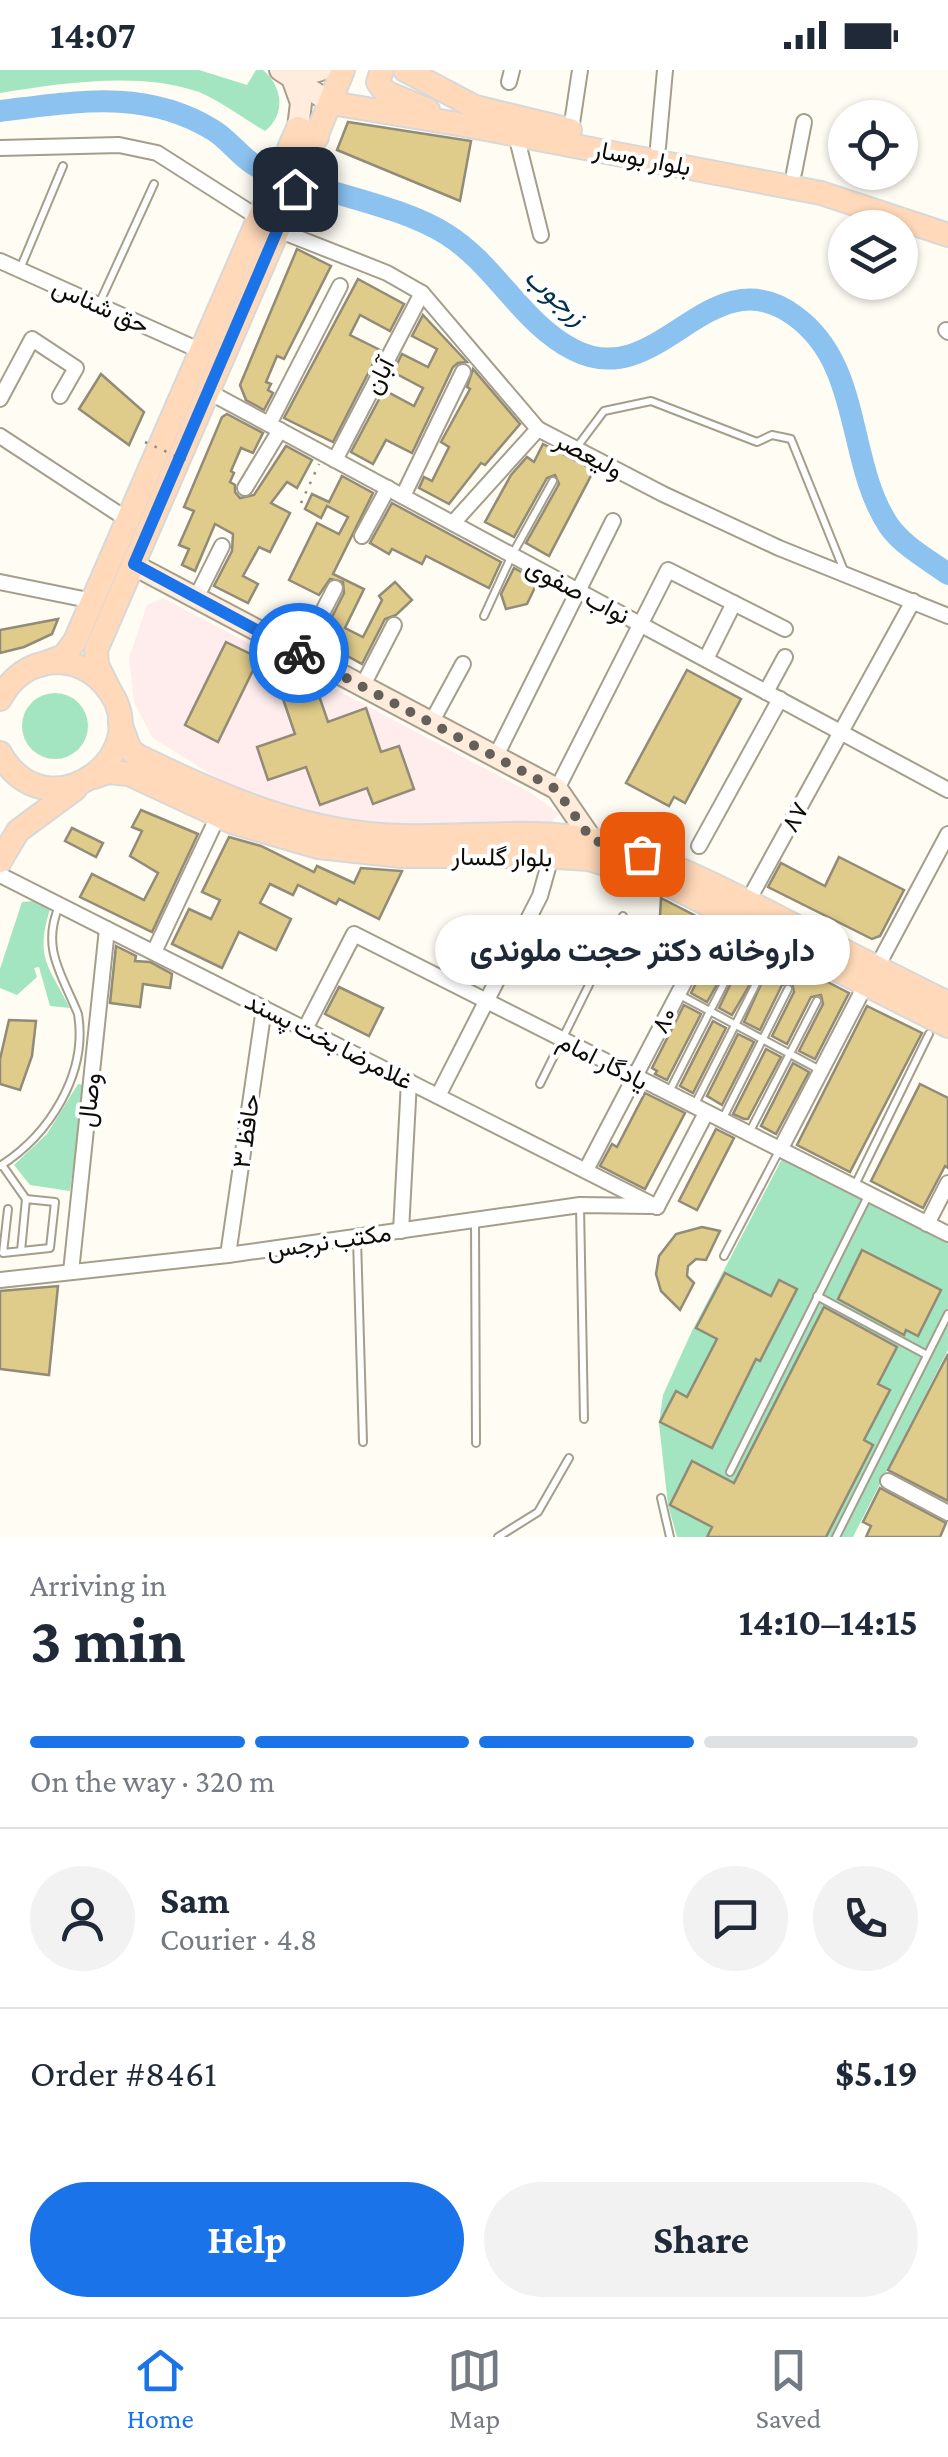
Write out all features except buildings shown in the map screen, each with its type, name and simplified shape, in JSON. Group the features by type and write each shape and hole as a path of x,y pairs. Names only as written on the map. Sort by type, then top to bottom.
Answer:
{"main road":[{"path":"0,698 20,674 68,652 201,351 271,218 308,132 331,103 343,70"},
{"path":"407,72 378,82 385,92 470,126"},
{"name":"بلوار بوسار","path":"407,72 475,107 571,130 846,184 948,218"},
{"name":"بلوار بوسار","path":"331,103 821,193 948,235"},
{"name":"بلوار گلسار","path":"271,218 208,392 96,650 97,666 130,750 239,804 280,818 362,834 592,840 680,869 748,902 871,976 938,1029"},
{"path":"20,674 58,662 78,666 96,676 110,691"},
{"path":"0,862 18,832 88,780 112,755 120,723"},
{"name":"بلوار گلسار","path":"0,753 12,770 35,785 57,789 108,772 129,774 218,816 274,836 360,854 589,859 664,882 871,976 948,1004"}],"street":[{"path":"286,74 321,70"},
{"path":"571,130 578,70"},
{"path":"658,147 665,70"},
{"path":"286,74 331,103"},
{"path":"286,74 302,103 308,132"},
{"path":"794,172 804,122"},
{"path":"516,134 542,235"},
{"name":"ولیعصر","path":"0,148 120,146 157,154 271,218 422,293 538,429 662,494 779,548 948,616"},
{"name":"حق شناس","path":"0,261 201,351"},
{"path":"245,488 340,286"},
{"name":"آبان","path":"329,457 422,293"},
{"path":"0,399 32,340 76,368 60,396"},
{"path":"403,496 464,372"},
{"name":"نواب صفوی","path":"208,392 948,790"},
{"path":"453,523 538,429"},
{"path":"0,436 128,520"},
{"path":"362,536 388,488"},
{"path":"495,758 613,522"},
{"path":"196,598 222,546"},
{"path":"134,564 556,789 592,840"},
{"path":"556,789 668,570 784,628"},
{"path":"0,582 93,601"},
{"path":"301,654 335,588"},
{"name":"۸۷","path":"748,902 913,601"},
{"path":"706,659 734,603"},
{"path":"362,687 394,625"},
{"path":"766,692 785,657"},
{"path":"430,724 463,664"},
{"path":"699,846 780,700"},
{"path":"154,952 218,816"},
{"path":"780,1150 948,834"},
{"path":"438,1096 540,896 551,856"},
{"name":"غلامرضا بخت پسند","path":"0,874 657,1206"},
{"name":"۸۰","path":"586,1170 722,910"},
{"name":"وصال","path":"71,1272 107,929"},
{"name":"یادگار امام","path":"305,1028 354,934 948,1234"},
{"name":"حافظ ۳","path":"228,1255 264,1008"},
{"path":"400,1231 408,1081"},
{"path":"657,1206 700,1110"},
{"path":"598,1203 608,1194 607,1181"},
{"path":"927,1224 948,1183"},
{"name":"مکتب نرجس","path":"0,1280 228,1255 580,1205 657,1206"},
{"path":"888,1481 948,1513"}],"lane":[{"path":"19,270 63,166"},
{"path":"99,305 154,184"},
{"path":"577,448 604,411 651,401 756,442 772,435 790,439 845,573"},
{"path":"484,616 553,481"},
{"path":"21,1251 26,1198 1,1166 44,1127 74,1073 80,1026 50,944 50,930 60,905"},
{"path":"540,1084 624,916"},
{"path":"668,1094 734,962"},
{"path":"700,1110 734,1025 760,976"},
{"path":"722,1121 788,989"},
{"path":"678,994 821,1071"},
{"path":"748,1134 817,1000"},
{"path":"854,1187 938,1029"},
{"path":"724,1256 780,1150"},
{"path":"730,1472 869,1194"},
{"path":"8,1210 2,1253 50,1248 54,1202 26,1198"},
{"path":"580,1205 584,1419"},
{"path":"475,1220 476,1443"},
{"path":"356,1238 363,1442"},
{"path":"816,1296 927,1355"},
{"path":"836,1537 948,1314"},
{"path":"498,1537 538,1512 569,1458"},
{"path":"661,1498 670,1537"}],"path":[{"path":"145,442 192,463"},
{"path":"302,503 329,457"}],"shaded area":[{"path":"163,598 531,793 559,814 549,825 389,826 304,813 225,783 153,738 134,703 129,658 147,605"}],"green space":[{"path":"0,70 199,70 247,85 256,70 263,70 275,84 279,109 265,131 207,96 176,86 100,81 0,93"},
{"path":"55,693 68,695 78,703 86,713 86,739 78,749 68,757 55,759 42,757 32,749 24,739 22,726 24,713 32,703 42,695"},
{"path":"33,901 50,909 44,939 46,961 70,1008 50,1006 39,967 34,968 37,977 17,995 0,988 0,969 22,902"},
{"path":"78,1084 85,1085 70,1191 30,1185 14,1165 47,1134"},
{"path":"782,1159 948,1243 948,1350 853,1537 677,1537 668,1505 659,1424 663,1395"}],"waterway":[{"name":"زرجوب","path":"0,111 109,101 162,108 187,117 218,134 261,169 390,209 446,234 479,261 556,339 574,350 605,359 633,354 710,311 736,301 764,301 795,316 817,336 832,360 875,501 889,526 948,574"}],"way so far":[{"path":"299,653 556,789 592,840 642,854"}],"place":[{"name":"داروخانه دکتر حجت ملوندی","path":"642,854"}],"route":[{"path":"295,189 134,564 299,653"}]}
